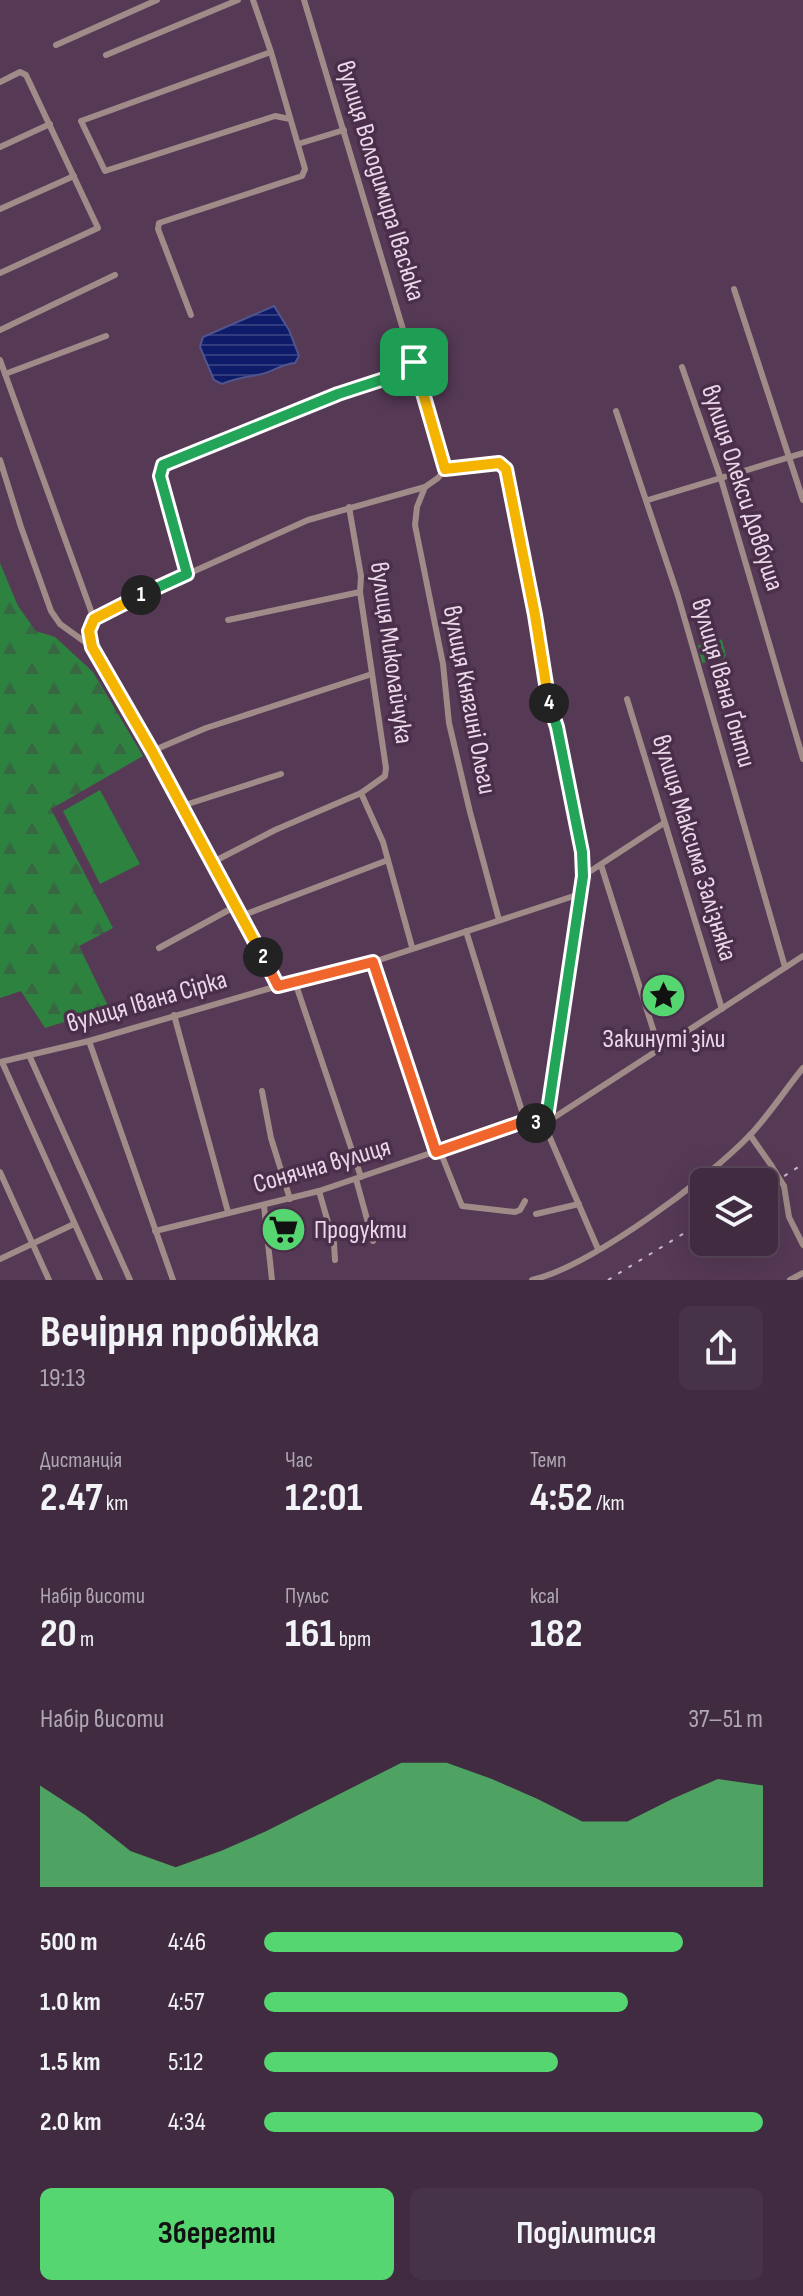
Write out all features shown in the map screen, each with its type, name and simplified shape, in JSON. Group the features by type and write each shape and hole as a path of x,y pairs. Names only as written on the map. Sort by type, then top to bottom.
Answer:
{"street":[{"path":"56,45 157,0"},
{"path":"106,55 238,0"},
{"path":"191,315 158,229 159,223 302,176 305,166 253,0"},
{"name":"вулиця Володимира Івасюка","path":"304,0 445,467"},
{"path":"271,52 84,119 81,124 105,171 275,116 290,119"},
{"path":"0,82 24,72 97,225 96,231 0,273"},
{"path":"0,147 50,124"},
{"path":"298,144 344,130"},
{"path":"0,209 74,176"},
{"path":"0,330 115,275"},
{"path":"734,289 803,500"},
{"path":"5,374 106,336"},
{"path":"0,360 94,619"},
{"path":"187,572 160,476 163,465 338,394 387,378 414,362"},
{"name":"вулиця Олекси Довбуша","path":"682,367 721,479 803,759"},
{"name":"вулиця Івана Ґонти","path":"616,411 678,596 785,967"},
{"path":"648,500 803,453"},
{"path":"0,460 51,611 60,624 92,647"},
{"path":"278,986 213,862 92,647 89,631 94,619 187,572 308,520 425,487 438,478 445,467 499,463 506,469 535,615 546,695 557,727 582,852 583,876 544,1124 600,1248"},
{"name":"вулиця Княгині Ольги","path":"425,487 417,507 415,525 443,664 449,723 499,920"},
{"path":"0,498 11,500"},
{"name":"вулиця Миколайчука","path":"349,507 386,768 385,776 361,793"},
{"path":"228,620 360,592"},
{"path":"152,751 206,728 372,674"},
{"name":"вулиця Максима Залізняка","path":"627,699 722,1009"},
{"path":"179,803 188,804 281,774"},
{"path":"213,862 275,830 361,793 388,860 412,947"},
{"path":"583,876 664,823"},
{"path":"241,916 388,860"},
{"path":"601,865 659,1048"},
{"name":"вулиця Івана Сірка","path":"1,1062 89,1041 373,962 580,894"},
{"path":"159,948 236,906"},
{"path":"466,931 525,1121"},
{"path":"544,1124 803,956"},
{"path":"373,962 438,1152 462,1206 515,1212 525,1201"},
{"path":"295,982 358,1178 373,1241"},
{"path":"174,1015 228,1212"},
{"path":"89,1041 173,1280"},
{"path":"29,1055 130,1280"},
{"path":"1,1062 100,1280"},
{"path":"532,1280 600,1248 684,1192 750,1135 803,1068"},
{"path":"262,1091 271,1138 290,1199"},
{"name":"Сонячна вулиця","path":"155,1231 319,1191 525,1121 544,1124"},
{"path":"750,1135 784,1186 789,1217 803,1245"},
{"path":"0,1172 49,1280"},
{"path":"319,1191 334,1243 335,1260"},
{"path":"536,1214 579,1204"},
{"path":"264,1206 272,1280"},
{"path":"0,1259 74,1224"},
{"path":"790,1280 803,1273"}],"green space":[{"path":"0,563 18,606 36,631 55,637 93,672 143,756 51,809 113,928 79,946 109,1008 45,1028 21,991 0,998"},
{"path":"719,639 726,655 723,659 702,663 698,645"},
{"path":"100,790 140,864 100,884 63,811"}],"shaded area":[{"path":"274,306 289,330 299,356 295,363 222,384 214,380 200,347 203,337"}],"railway":[{"path":"778,1180 803,1164"},
{"path":"608,1280 690,1230"}],"place":[{"name":"Закинуті зіли","path":"664,996"},
{"name":"Продукти","path":"283,1230"}],"route":[{"path":"414,362 445,469 499,463 506,469 535,615 546,695 557,727 582,852 583,876 544,1124 525,1121 436,1152 373,962 278,986 213,862 92,647 89,631 94,619 112,608 187,574 160,476 163,465 338,394 363,388 414,362"}]}
